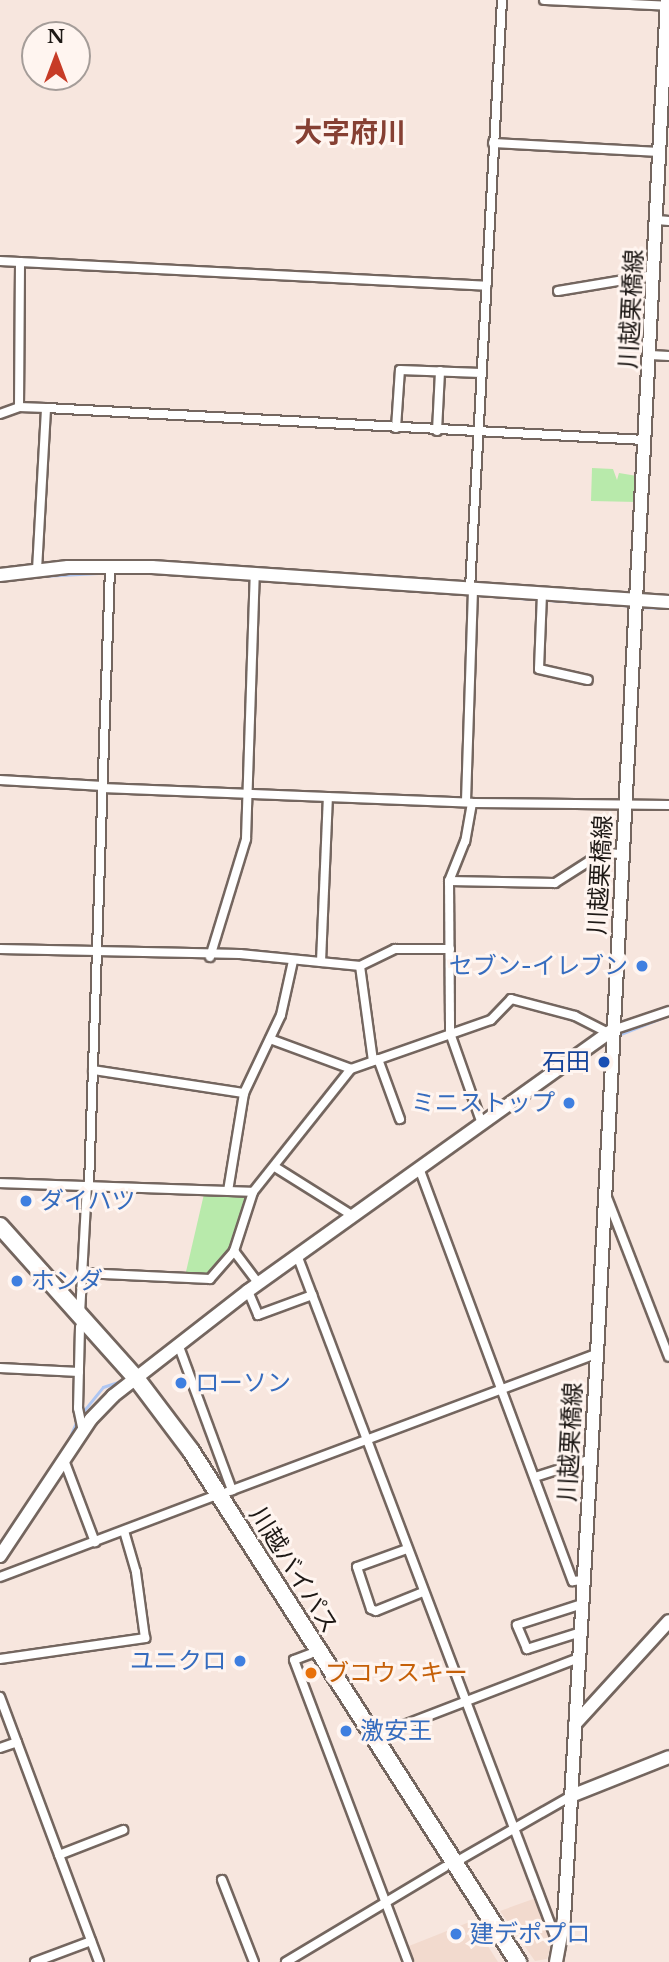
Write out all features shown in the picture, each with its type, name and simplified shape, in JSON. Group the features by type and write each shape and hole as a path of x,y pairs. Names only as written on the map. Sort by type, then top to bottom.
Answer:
{"highway":[{"name":"川越バイパス","path":"0,1226 133,1380 221,1494 373,1737 505,1962"},
{"name":"川越バイパス","path":"0,1238 80,1321"},
{"name":"川越バイパス","path":"221,1494 310,1654 518,1962"}],"main road":[{"name":"川越栗橋線","path":"558,1956 571,1796 591,1459 606,1194 610,1032 654,275 663,220 660,152 668,4"},
{"path":"0,575 110,566 669,602"},
{"path":"0,1556 102,1406 253,1287 481,1121 610,1032"},
{"path":"575,1724 669,1621"},
{"path":"571,1796 669,1757"}],"street":[{"path":"481,1121 450,1033 449,881 465,841 469,802 472,589 502,0"},
{"path":"544,0 668,4"},
{"path":"493,143 660,152"},
{"path":"0,261 486,286"},
{"path":"19,407 20,262"},
{"path":"558,291 654,275"},
{"path":"650,355 669,356"},
{"path":"396,428 400,370 481,373"},
{"path":"437,431 440,371"},
{"path":"0,414 19,407 46,408 437,431 645,440"},
{"path":"37,570 46,408"},
{"path":"83,1432 78,1408 80,1321 93,1070 110,566"},
{"path":"210,957 246,839 255,574"},
{"path":"542,594 539,669 588,680"},
{"path":"0,780 247,794 469,802 669,805"},
{"path":"321,962 328,797"},
{"path":"449,881 555,883 602,853 622,854"},
{"path":"0,949 210,957 240,954 360,966 395,950 450,949"},
{"path":"228,1191 244,1093 270,1039 293,961"},
{"path":"360,966 376,1060 400,1119"},
{"path":"82,1273 205,1280 234,1251 253,1192 351,1069 491,1020 511,999 575,1016 610,1032 669,1011"},
{"path":"270,1039 351,1069"},
{"path":"93,1070 244,1093"},
{"path":"275,1167 353,1216"},
{"path":"419,1168 573,1581 583,1580"},
{"path":"0,1183 253,1192"},
{"path":"606,1194 669,1357"},
{"path":"234,1251 253,1287 258,1315 312,1295"},
{"path":"297,1255 558,1956"},
{"path":"178,1344 221,1494"},
{"path":"0,1577 597,1353"},
{"path":"0,1368 79,1372"},
{"path":"535,1478 591,1459"},
{"path":"64,1460 96,1542"},
{"path":"0,1659 145,1638 136,1572 124,1531"},
{"path":"407,1549 357,1567 371,1609 423,1592"},
{"path":"581,1632 527,1649 517,1625 582,1604"},
{"path":"310,1654 294,1660 408,1962"},
{"path":"373,1737 579,1658"},
{"path":"0,1697 99,1962"},
{"path":"0,1748 17,1742"},
{"path":"286,1962 571,1796"},
{"path":"59,1854 123,1830"},
{"path":"222,1880 254,1962"},
{"path":"35,1962 91,1941"}],"shaded area":[{"path":"536,1898 552,1942 547,1959 535,1961 500,1911"},
{"name":"建デポプロ","path":"472,1921 498,1962 414,1962 409,1946"}],"green space":[{"path":"592,468 613,469 617,480 619,473 637,476 637,502 591,501"},
{"path":"204,1194 246,1197 231,1250 209,1277 185,1276"}],"waterway":[{"path":"42,576 98,573"},
{"path":"143,573 157,573"},
{"path":"363,587 632,606"},
{"path":"639,607 669,608"},
{"path":"618,1035 669,1015"},
{"path":"268,1284 297,1264"},
{"path":"82,1413 103,1387 124,1380"},
{"path":"67,1444 77,1421"},
{"path":"601,1778 669,1750"},
{"path":"469,1850 566,1793"}],"place":[{"name":"セブン-イレブン","path":"642,966"},
{"name":"石田","path":"604,1062"},
{"name":"ミニストップ","path":"569,1103"},
{"name":"ダイハツ","path":"26,1201"},
{"name":"ホンダ","path":"17,1281"},
{"name":"ローソン","path":"181,1383"},
{"name":"ユニクロ","path":"240,1661"},
{"name":"ブコウスキー","path":"311,1673"},
{"name":"激安王","path":"346,1731"},
{"name":"建デポプロ","path":"456,1934"}],"district":[{"name":"大字府川","path":"350,133"}]}
